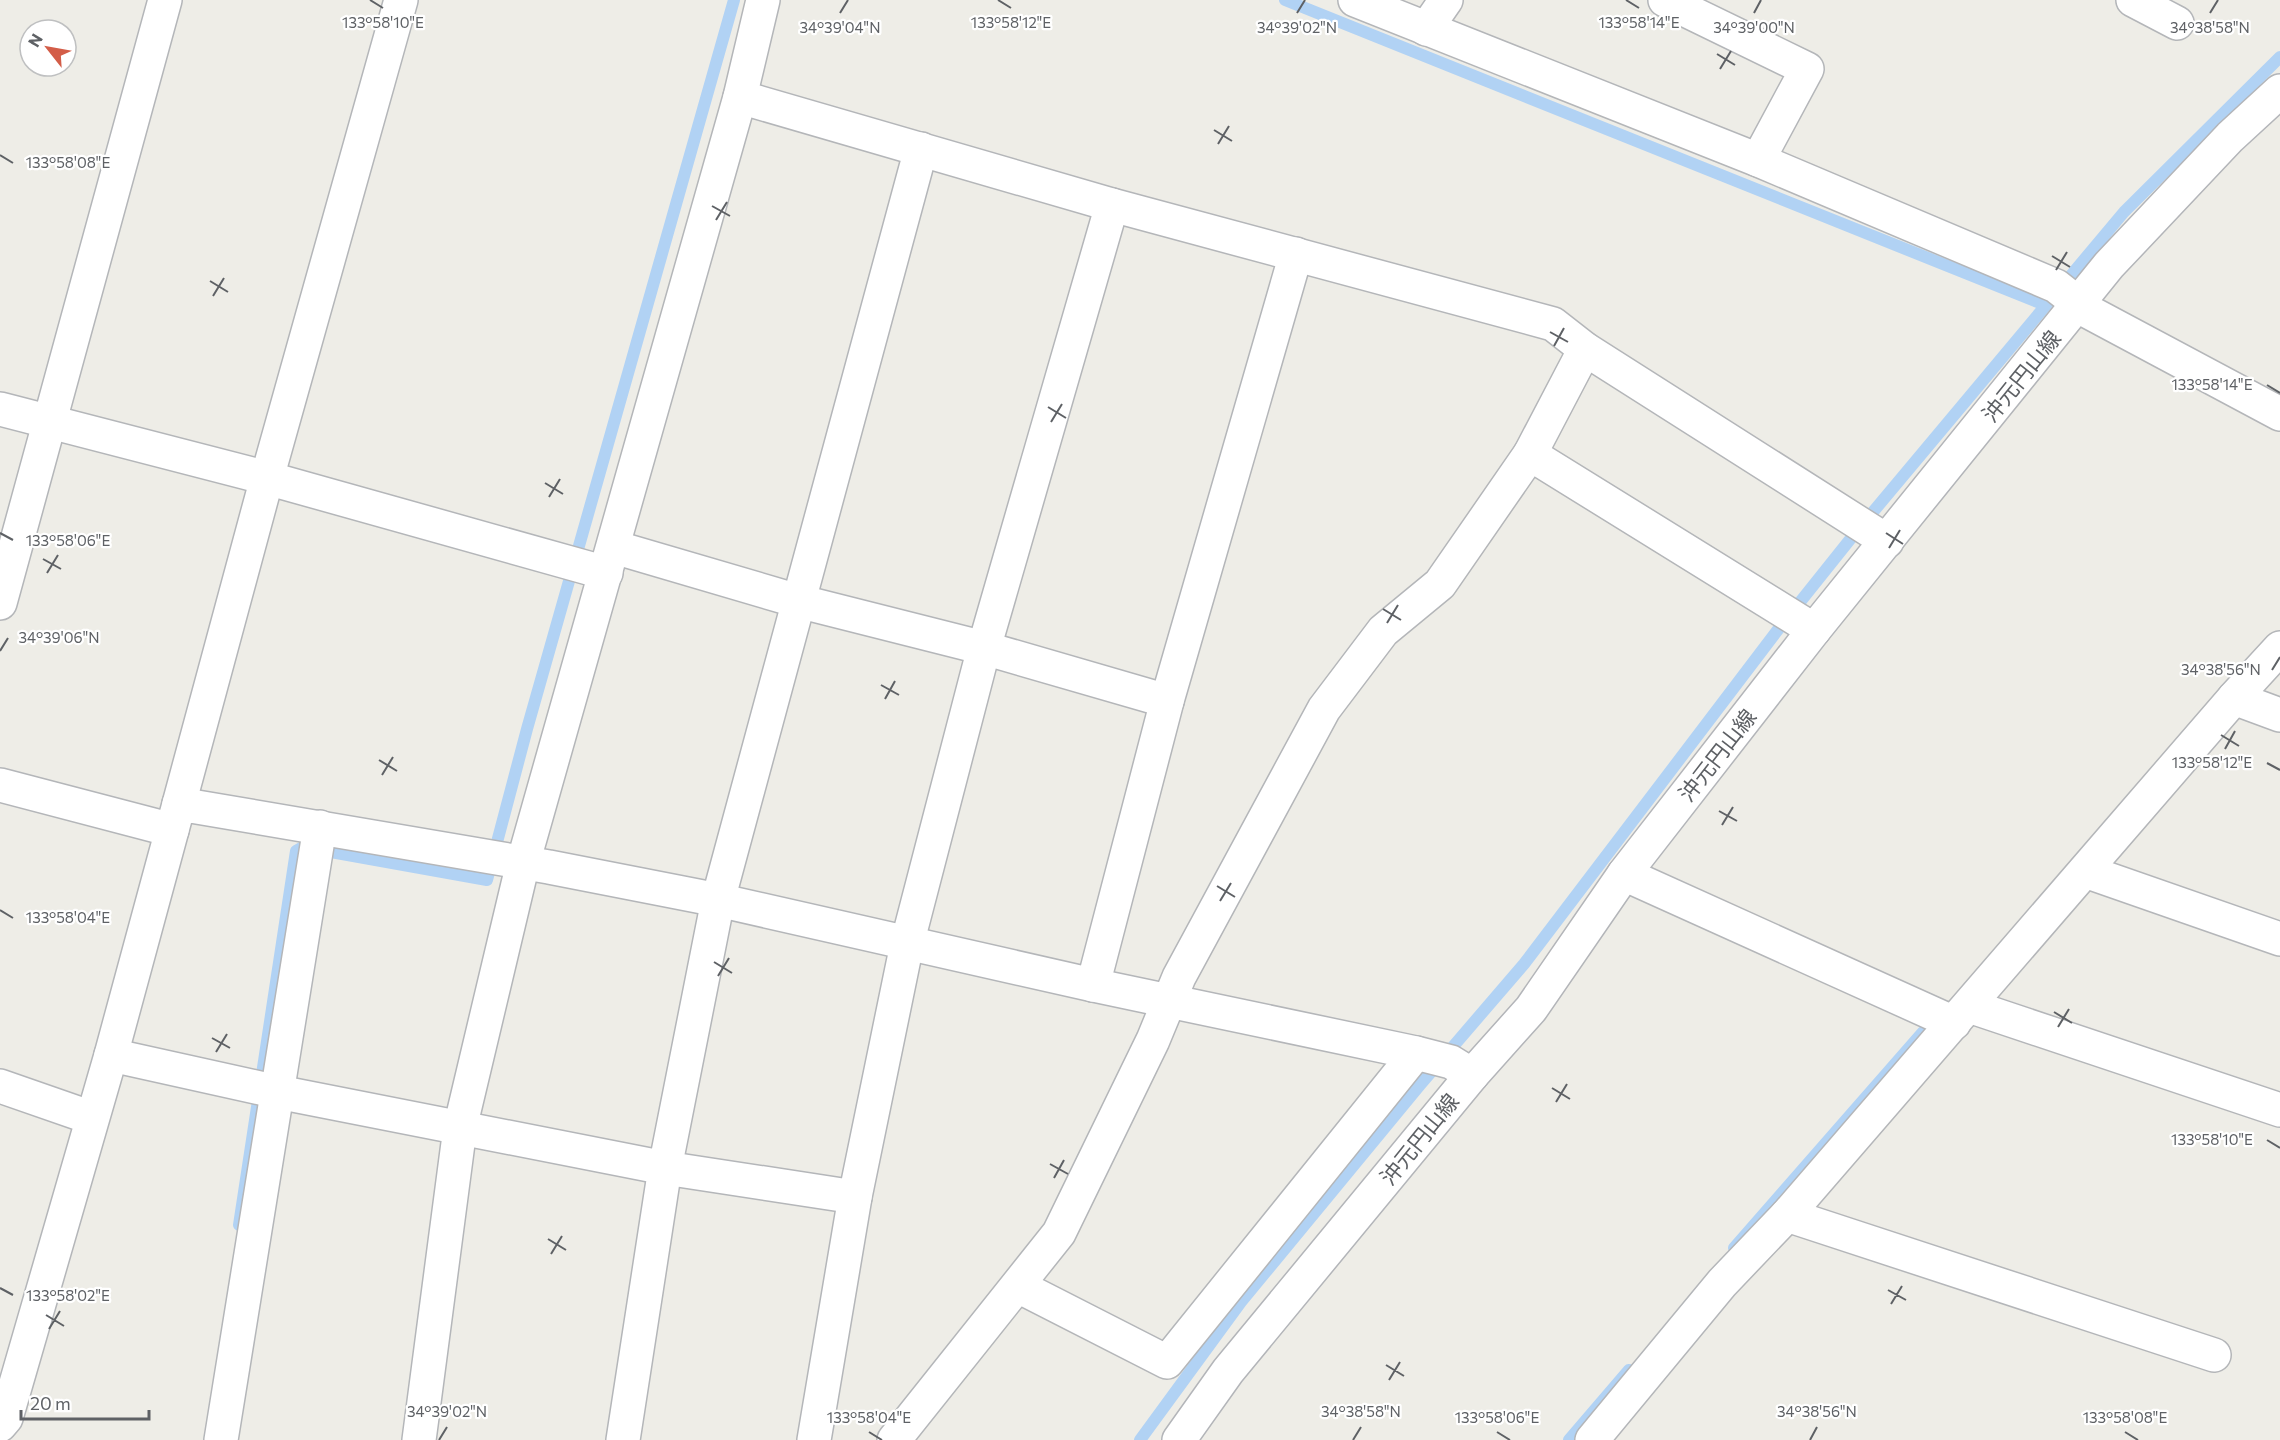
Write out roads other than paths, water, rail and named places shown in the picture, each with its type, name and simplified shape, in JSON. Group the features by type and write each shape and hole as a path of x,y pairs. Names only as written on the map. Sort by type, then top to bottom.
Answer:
{"street":[{"path":"0,603 165,0"},
{"path":"0,1425 6,1418 111,1055 267,478 401,0"},
{"path":"419,1440 460,1128 502,859 591,562 740,97 762,0"},
{"path":"1355,0 1758,160 2066,294 2088,312 2280,414"},
{"path":"1426,29 1446,0"},
{"path":"1665,0 1807,69 1758,160"},
{"path":"2133,0 2177,23"},
{"name":"沖元円山線","path":"1179,1440 1442,1061 1531,1009 1798,620 1869,531 2066,294 2109,265 2230,137 2280,91"},
{"path":"740,97 1112,205 1553,324 1585,349 1869,531"},
{"path":"623,1440 665,1168 718,900 921,149"},
{"path":"814,1440 855,1197 907,944 984,648 1112,205"},
{"path":"1093,985 1167,701 1296,254"},
{"path":"894,1440 1059,1233 1153,1040 1179,977 1324,709 1383,631 1440,584 1530,453 1585,349"},
{"path":"0,409 591,562 798,601 984,648 1167,701"},
{"path":"1530,453 1798,620"},
{"path":"1592,1440 1722,1283 1787,1215 2234,698 2280,648"},
{"path":"2234,698 2280,715"},
{"path":"0,785 318,841 502,859 718,900 907,944 1442,1061 1167,1362 1018,1286"},
{"path":"221,1440 266,1089 318,841"},
{"path":"2085,871 2280,939"},
{"path":"1624,874 1962,1014 2280,1110"},
{"path":"111,1055 266,1089 665,1168 855,1197"},
{"path":"0,1086 92,1118"},
{"path":"1787,1215 2214,1355"}],"waterway":[{"path":"239,1225 296,851 303,847 487,880 527,729 734,0"},
{"path":"1285,0 2045,305"},
{"path":"1140,1440 1241,1302 1420,1085 1524,964 1780,627 1852,537 2124,212 2280,57"},
{"path":"1734,1248 1923,1032"},
{"path":"1569,1440 1629,1370"}]}
